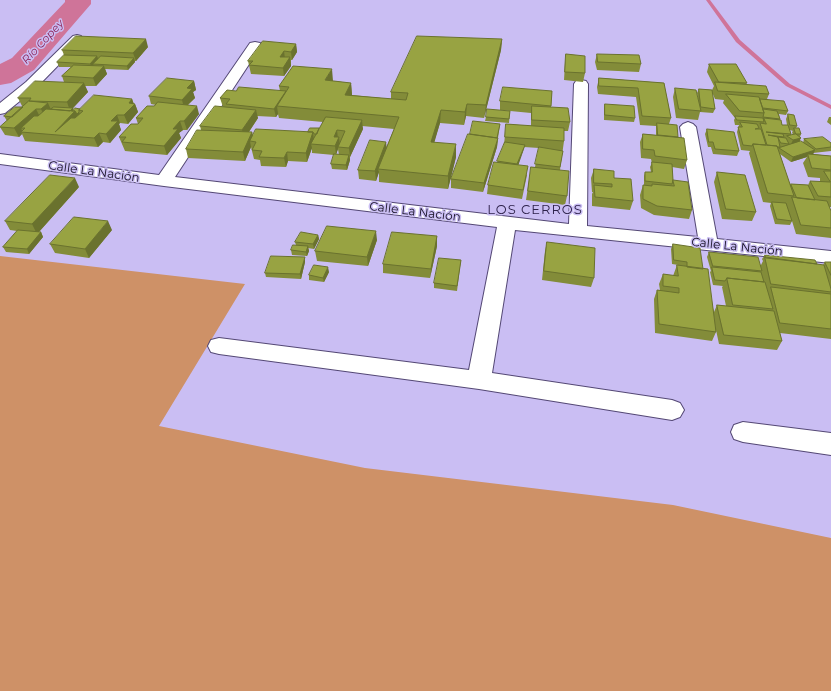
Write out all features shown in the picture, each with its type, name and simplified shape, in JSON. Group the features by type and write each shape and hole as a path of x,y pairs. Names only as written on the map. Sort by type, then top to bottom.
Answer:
{"street":[{"path":"0,110 31,84 77,39"},
{"path":"164,181 255,46"},
{"path":"578,231 582,84"},
{"path":"688,127 709,244"},
{"name":"Calle La Nación","path":"0,159 507,224 831,257"},
{"path":"479,380 507,224"},
{"path":"219,346 479,380 672,410"},
{"path":"743,432 831,444"}],"shaded area":[{"path":"0,256 245,284 159,426 365,468 673,505 831,538 831,691 0,691"}],"building":[{"path":"76,36 146,39 133,53 62,50"},
{"path":"417,36 502,39 486,105 467,104 465,112 441,110 431,142 456,144 448,176 378,169 399,117 277,106 289,87 279,86 293,66 332,69 325,80 351,83 345,95 406,100 408,93 391,92"},
{"path":"263,41 296,44 291,52 284,51 280,57 290,57 283,68 249,65 253,61 248,61"},
{"path":"566,54 585,56 585,73 565,72"},
{"path":"597,54 639,55 641,64 598,62"},
{"path":"64,55 97,56 90,64 57,62"},
{"path":"101,56 134,58 127,66 93,64"},
{"path":"709,64 736,64 747,83 719,82"},
{"path":"74,65 104,66 93,78 62,76"},
{"path":"167,78 194,81 187,88 192,89 182,100 149,96"},
{"path":"599,78 664,83 671,118 642,116 638,88 599,86"},
{"path":"35,81 84,83 67,102 29,101 31,98 18,98"},
{"path":"715,82 766,86 769,94 718,91"},
{"path":"239,87 286,91 274,109 226,104 230,99 220,98 227,90 236,91"},
{"path":"503,87 552,91 551,106 500,101"},
{"path":"675,88 696,90 701,111 679,109"},
{"path":"699,89 712,90 715,109 701,107"},
{"path":"726,94 759,97 764,113 740,111"},
{"path":"94,95 132,99 129,103 135,104 124,115 117,115 111,121 118,121 106,134 99,133 94,138 21,132 25,128 21,128 34,116 38,116 46,109 75,111 55,132 71,118 75,118 83,111 79,110"},
{"path":"760,99 784,101 788,111 763,108"},
{"path":"29,101 48,103 41,109 36,109 14,128 0,127"},
{"path":"158,102 197,106 184,121 180,121 173,129 178,129 164,146 122,142 126,137 119,137 131,124 138,124 143,118 136,118 147,106 154,106"},
{"path":"605,104 634,106 635,118 605,115"},
{"path":"215,106 256,110 242,130 200,126"},
{"path":"532,106 568,108 570,122 532,120"},
{"path":"15,107 23,107 12,117 4,116"},
{"path":"54,107 73,108 70,111 51,109"},
{"path":"75,108 80,109 77,114 75,111 72,111"},
{"path":"487,109 510,111 509,119 486,117"},
{"path":"763,109 777,111 780,119 763,117"},
{"path":"788,114 794,115 797,126 790,125"},
{"path":"735,116 763,118 764,122 737,120"},
{"path":"326,117 362,120 349,148 338,147 345,131 337,130 334,137 339,137 335,146 311,144"},
{"path":"764,118 781,120 782,125 788,125 791,134 766,132 783,134 784,137 768,135 778,137 780,147 767,145 760,123 766,124"},
{"path":"473,121 500,124 497,138 470,134"},
{"path":"740,122 757,124 759,128 755,129 761,129 766,145 743,145 738,127 742,127"},
{"path":"657,123 677,125 678,137 658,135"},
{"path":"506,124 564,128 564,141 505,137"},
{"path":"310,128 319,128 317,134 308,132"},
{"path":"794,128 799,128 801,134 796,134"},
{"path":"256,129 313,132 306,153 287,152 284,158 259,157 262,151 252,150 256,142 250,141"},
{"path":"707,129 734,132 739,151 715,149 713,142 709,142"},
{"path":"197,130 252,132 243,152 186,149"},
{"path":"468,134 498,138 484,183 451,179"},
{"path":"643,134 684,138 687,160 655,156 654,150 643,149"},
{"path":"796,134 801,138 793,140 787,136"},
{"path":"778,137 786,138 789,144 781,143"},
{"path":"823,137 831,143 831,147 816,149 804,139"},
{"path":"370,140 386,142 375,171 358,170"},
{"path":"801,141 815,150 793,157 779,148"},
{"path":"505,142 525,145 517,164 497,161"},
{"path":"753,144 777,146 794,196 768,193"},
{"path":"539,147 563,151 560,167 535,164"},
{"path":"334,154 349,155 346,165 331,164"},
{"path":"808,154 831,156 831,170 812,168"},
{"path":"494,162 528,166 523,190 488,185"},
{"path":"652,162 672,164 672,184 645,181 645,172 652,172"},
{"path":"531,167 569,171 567,196 528,191"},
{"path":"594,169 614,171 614,178 631,179 633,201 595,197 594,185 612,187 612,184 594,183"},
{"path":"824,171 831,171 831,197 818,196 810,181 830,182"},
{"path":"717,172 745,175 756,212 726,209"},
{"path":"50,175 75,178 32,224 5,221"},
{"path":"673,180 688,182 692,210 657,206 643,199 643,185 652,186 652,184 674,186"},
{"path":"791,184 808,185 815,200 797,198"},
{"path":"792,197 827,201 831,211 831,228 801,225"},
{"path":"772,202 786,203 792,221 777,219"},
{"path":"74,217 108,221 85,249 50,244"},
{"path":"327,226 376,231 367,257 315,251"},
{"path":"18,230 41,232 27,249 3,247"},
{"path":"301,232 318,235 313,244 295,242"},
{"path":"392,232 437,236 431,269 383,264"},
{"path":"547,242 595,248 594,278 544,271"},
{"path":"673,244 700,248 703,269 687,267 687,262 674,260"},
{"path":"293,245 308,246 306,252 291,250"},
{"path":"709,252 758,257 762,271 713,266"},
{"path":"765,255 815,260 817,264 766,258"},
{"path":"271,256 305,257 300,274 265,273"},
{"path":"765,257 824,265 831,292 771,284"},
{"path":"439,258 461,260 457,286 434,283"},
{"path":"825,262 831,262 831,275"},
{"path":"314,265 328,267 323,278 309,275"},
{"path":"677,265 708,269 716,332 659,324 657,290 679,293 679,288 663,286 663,274 678,276"},
{"path":"712,267 761,272 764,282 727,278 725,281 715,280"},
{"path":"727,278 765,282 773,309 733,305"},
{"path":"771,287 831,294 831,329 780,323"},
{"path":"717,305 774,311 782,341 724,335"}],"waterway":[{"name":"Río Copey","path":"0,76 23,64 78,4 78,0"},
{"path":"708,0 738,41 788,85 831,107"}],"district":[{"name":"LOS CERROS","path":"535,210"}]}
